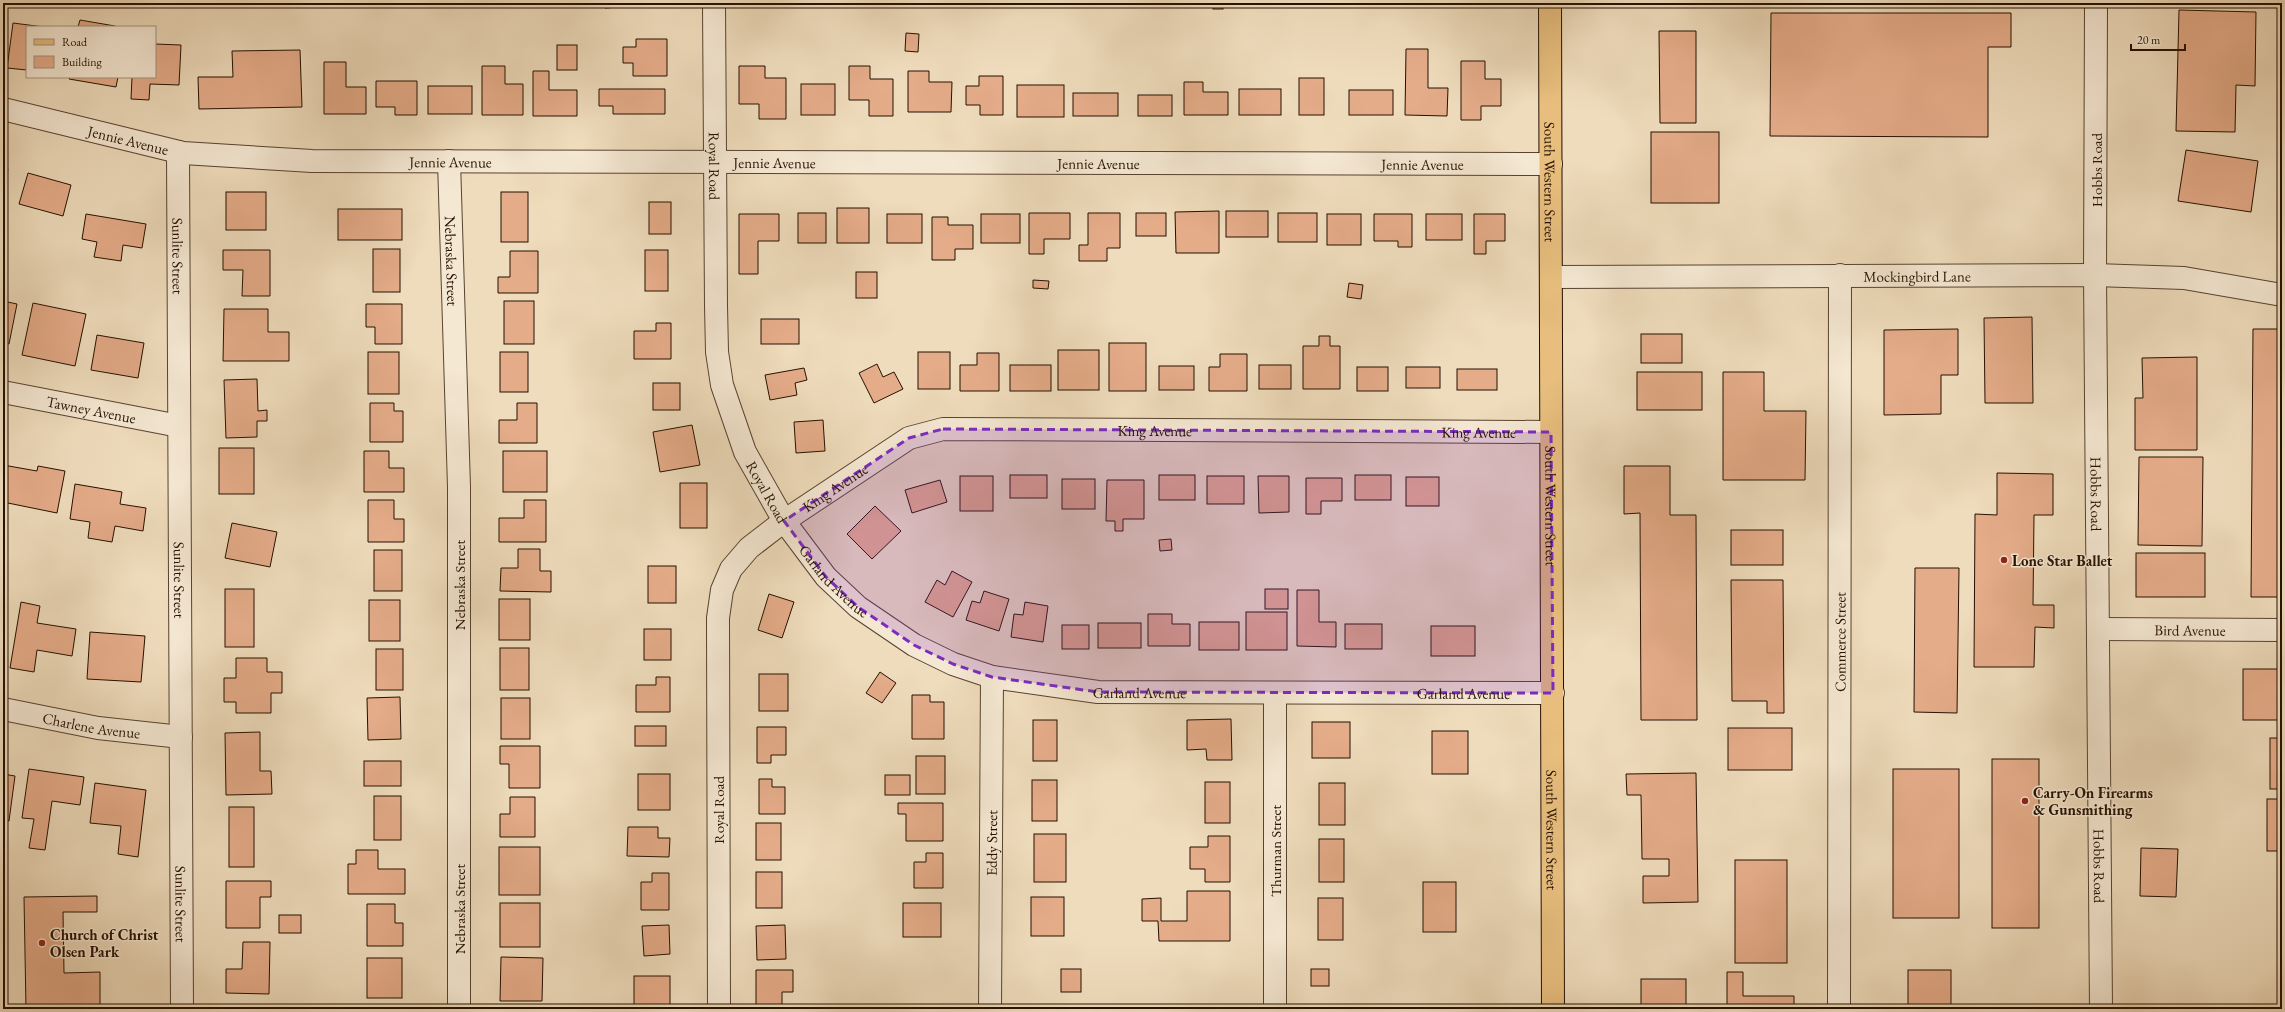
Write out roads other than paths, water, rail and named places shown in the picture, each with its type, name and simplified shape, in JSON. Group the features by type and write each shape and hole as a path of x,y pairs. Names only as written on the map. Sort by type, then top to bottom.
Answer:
{"main road":[{"name":"South Western Street","path":"1550,3 1553,1009"}],"street":[{"name":"Royal Road","path":"714,3 714,161 717,352 722,385 746,452 784,521 749,548 732,569 722,590 718,618 719,1009"},
{"name":"Hobbs Road","path":"2096,3 2095,274 2101,1009"},
{"name":"Jennie Avenue","path":"3,110 178,152 312,161 1551,164"},
{"name":"Sunlite Street","path":"178,152 182,1009"},
{"name":"Nebraska Street","path":"449,161 459,487 459,1009"},
{"name":"Mockingbird Lane","path":"1551,277 2095,274 2184,278 2282,295"},
{"name":"Commerce Street","path":"1839,1009 1840,275"},
{"name":"Tawney Avenue","path":"3,392 179,426"},
{"name":"King Avenue","path":"784,521 909,438 943,429 1551,432"},
{"name":"Garland Avenue","path":"784,521 826,577 858,607 914,645 953,664 992,677 1098,692 1553,693"},
{"name":"Bird Avenue","path":"2099,629 2282,630"},
{"name":"Eddy Street","path":"990,1009 992,677"},
{"name":"Thurman Street","path":"1275,692 1275,1009"},
{"name":"Charlene Avenue","path":"3,709 98,728 181,737"}],"place":[{"name":"Lone Star Ballet","path":"2004,560"},
{"name":"Carry-On Firearms & Gunsmithing","path":"2025,801"},
{"name":"Church of Christ Olsen Park","path":"42,943"}]}
